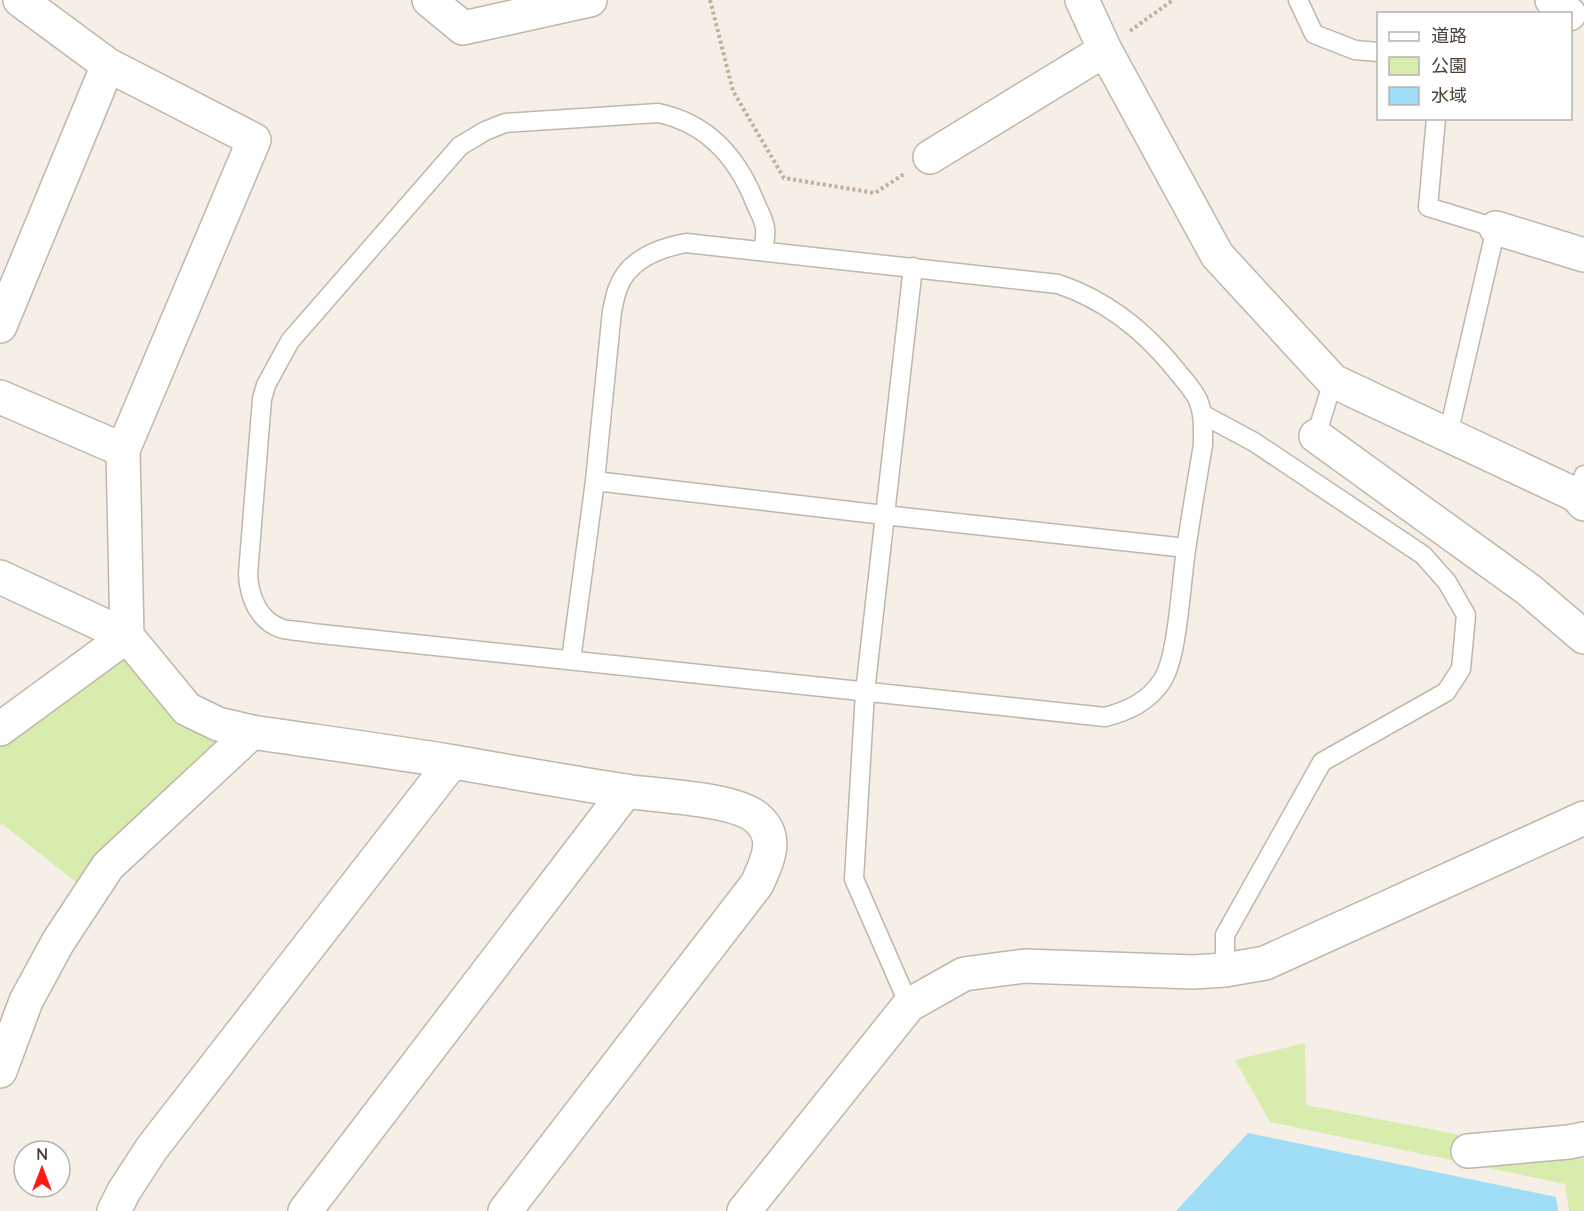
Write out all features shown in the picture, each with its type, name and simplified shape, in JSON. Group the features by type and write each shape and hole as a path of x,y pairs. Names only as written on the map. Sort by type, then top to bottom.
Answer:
{"street":[{"path":"20,0 108,64 254,140 123,450 127,636"},
{"path":"429,0 464,28 591,0"},
{"path":"1082,0 1105,50 1217,255 1333,381 1448,435 1581,491"},
{"path":"1552,0 1567,12"},
{"path":"1572,16 1584,25"},
{"path":"930,157 1105,50"},
{"path":"0,326 108,64"},
{"path":"1496,228 1584,255"},
{"path":"0,397 123,450"},
{"path":"1316,436 1529,590 1584,637"},
{"path":"0,577 127,636 187,709 218,724 252,732 626,791 710,802 741,808 757,818 769,834 770,855 757,884 505,1211"},
{"path":"0,729 127,636"},
{"path":"0,1071 26,1001 58,942 108,866 252,732"},
{"path":"114,1211 152,1148 452,762"},
{"path":"304,1211 626,791"},
{"path":"744,1211 909,1005 964,974 1025,966 1192,972 1225,970 1265,963 1584,818"},
{"path":"1468,1151 1584,1139"}],"lane":[{"path":"1298,0 1314,34 1355,50 1377,52"},
{"path":"571,660 595,480 612,311 618,287 628,270 646,256 669,246 686,243 1058,284 1082,293 1115,311 1149,338 1198,399 1202,414 1203,445 1168,670 1153,692 1130,710 1105,717 312,633 283,629 269,622 255,605 249,589 248,574 262,399 266,384 290,341 460,146 485,131 505,123 658,113 673,116 706,134 731,156 746,179 765,227 763,251"},
{"path":"1436,120 1428,207 1496,228 1448,435"},
{"path":"909,1005 854,879 865,692 913,267"},
{"path":"1316,436 1333,381"},
{"path":"1202,414 1254,442 1423,555 1447,582 1466,615 1461,669 1446,692 1322,762 1225,935 1225,970"},
{"path":"595,480 1186,548"}],"path":[{"path":"710,0 733,91 784,178 875,192 930,157"},
{"path":"1105,50 1173,0"}],"green space":[{"path":"126,650 219,739 80,885 2,824 0,827 0,744"},
{"path":"1305,1043 1306,1105 1584,1159 1584,1211 1569,1211 1565,1184 1270,1122 1235,1060"}],"water":[{"path":"1248,1133 1556,1197 1558,1211 1176,1211"}]}
